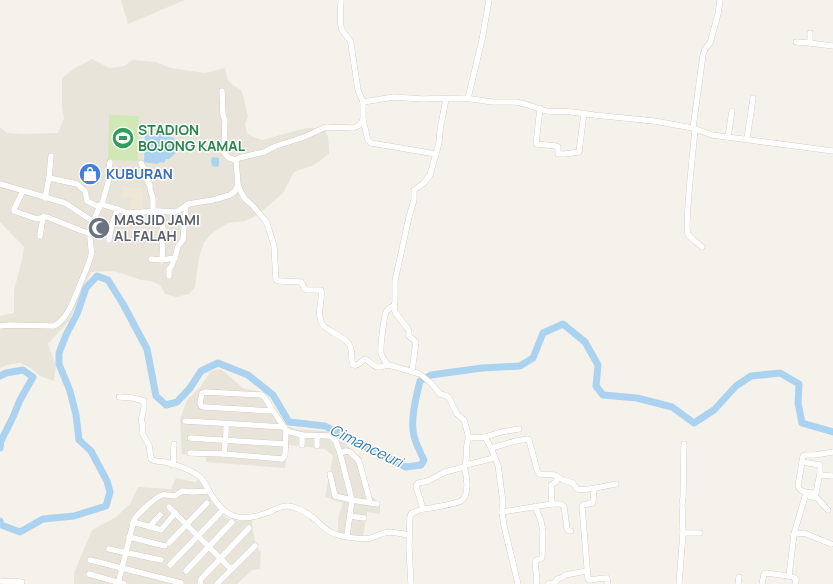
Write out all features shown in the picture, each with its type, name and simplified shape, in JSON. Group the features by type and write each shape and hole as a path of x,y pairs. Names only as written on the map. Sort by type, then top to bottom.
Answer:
{"street":[{"path":"468,98 482,40 489,0"},
{"path":"702,247 689,235 687,230 688,210 694,128 703,55 710,42 718,14 720,0"},
{"path":"341,2 341,27 351,44 358,90 363,102 363,120 368,140 371,143 436,154"},
{"path":"810,33 810,42"},
{"path":"796,42 810,42 833,46"},
{"path":"222,92 223,115 226,120 224,153 229,158 236,160 264,152 276,146 304,137 322,128 353,128 358,126 363,120"},
{"path":"363,102 394,97 422,99 468,98 493,102 521,103 546,111 584,113 654,121 694,128 712,135 833,150"},
{"path":"747,139 753,98"},
{"path":"412,371 416,342 409,336 408,329 395,312 395,281 408,220 414,200 414,190 424,183 430,175 439,144 446,99"},
{"path":"540,108 536,144 556,146 558,147 558,154 579,152 584,113"},
{"path":"728,137 732,111"},
{"path":"45,198 51,156"},
{"path":"236,160 238,185 242,194 267,223 274,246 276,280 301,282 306,290 321,290 319,315 322,325 348,343 352,352 353,365 355,366 365,359 377,367 382,367 387,364 420,374 429,381 440,394 447,396 451,400 457,414 464,420 469,438 466,442 467,459 465,466 467,490 463,498 457,502 423,509 410,514 409,547 411,584"},
{"path":"0,326 49,326 57,324 65,315 74,300 90,257 91,234 108,183 110,162"},
{"path":"141,163 144,169 148,171 148,183 150,185 153,198 153,211"},
{"path":"49,178 77,184 85,191 87,201 89,203 118,209 129,213 153,211 175,212 190,203 213,200 230,195 235,191 238,185"},
{"path":"0,184 64,203 94,222"},
{"path":"22,193 14,211 37,219 44,217 51,218 91,234"},
{"path":"168,276 169,269 172,267 177,249 183,240 186,206"},
{"path":"109,240 112,224 118,209"},
{"path":"160,211 160,220 163,228 162,260"},
{"path":"40,236 44,217"},
{"path":"151,259 162,260 175,258"},
{"path":"387,364 381,352 381,347 385,316 387,311 394,306"},
{"path":"272,411 204,407 201,406 200,403 202,393 205,392 261,395 265,398 272,411 285,428 290,432 302,435 332,437 336,442 340,453 352,500 347,536"},
{"path":"119,397 133,398 144,401 141,421 143,424 142,433 149,445 150,457 153,460 166,462 190,470 200,476 216,502 226,512 233,516 245,518 254,517 283,506 291,506 311,516 316,522 330,532 336,534 366,539 382,533 390,532 409,536"},
{"path":"185,421 285,428"},
{"path":"224,454 226,424"},
{"path":"190,453 224,454 282,459 285,456 285,428"},
{"path":"469,438 519,429"},
{"path":"302,435 302,445"},
{"path":"317,436 317,446"},
{"path":"485,436 498,465 503,502 502,512 504,526 518,584"},
{"path":"190,438 226,439 285,444"},
{"path":"491,448 516,441 528,440 538,473 553,475 573,483 577,489 594,489 616,484"},
{"path":"173,464 174,444"},
{"path":"680,584 683,533 682,504 684,444"},
{"path":"340,453 346,451 350,452 359,461 370,502"},
{"path":"828,510 817,498 805,494 798,488 798,486 804,455 833,452"},
{"path":"423,509 416,485 428,481 445,472 494,458"},
{"path":"802,462 820,465 817,493 805,494"},
{"path":"330,474 335,496 377,504"},
{"path":"820,475 833,476"},
{"path":"552,504 551,486 556,482 558,477"},
{"path":"594,489 592,503 582,505 588,578 589,580 607,578 608,584"},
{"path":"118,583 133,522 138,514 161,496 174,496 182,491 209,491"},
{"path":"789,576 794,534 805,494"},
{"path":"129,537 167,544 207,503"},
{"path":"502,512 535,506 561,504 564,506 567,529 571,531"},
{"path":"535,506 543,532 542,557 535,562 536,584"},
{"path":"169,507 232,569"},
{"path":"133,522 159,530 175,513"},
{"path":"170,564 220,513"},
{"path":"149,527 160,515"},
{"path":"350,516 364,518"},
{"path":"186,571 232,522"},
{"path":"200,584 201,579 249,528"},
{"path":"683,533 700,533"},
{"path":"794,534 804,533 831,544"},
{"path":"217,584 255,546"},
{"path":"109,548 161,560"},
{"path":"90,560 182,582"},
{"path":"548,584 555,583 557,579 564,577 565,575 587,571"},
{"path":"762,584 764,574 766,573 789,576 796,579 795,584"},
{"path":"89,574 124,584"},
{"path":"564,577 566,584"},
{"path":"738,584 739,577"},
{"path":"0,581 22,582"}],"shaded area":[{"path":"121,0 185,0 128,24"},
{"path":"92,59 110,68 124,66 133,60 156,62 171,68 205,73 225,68 227,79 241,90 248,117 245,124 247,133 262,140 306,128 323,128 328,136 329,154 314,165 294,172 283,193 254,217 245,221 228,223 211,234 204,243 199,257 195,287 189,294 176,297 165,294 160,285 151,281 141,280 113,271 91,272 69,321 48,344 56,366 54,381 40,376 31,368 20,363 7,365 0,368 0,316 14,313 14,290 24,247 0,222 0,127 7,133 58,133 64,118 62,107 62,78 75,68"},
{"path":"122,187 143,188 142,211 129,211 133,198 122,198"},
{"path":"221,369 243,388 264,393 287,426 294,429 339,432 347,445 361,457 369,495 380,503 380,514 367,512 363,537 338,532 338,518 343,503 325,497 333,456 325,449 289,445 285,468 206,462 206,457 182,454 180,419 187,400 200,387 211,371"},
{"path":"176,478 195,482 199,479 213,504 226,518 240,521 252,520 256,546 261,552 260,569 252,570 237,584 74,584 74,573 92,530 116,517 130,504 138,487 171,489"}],"green space":[{"name":"STADION BOJONG KAMAL","path":"109,115 139,116 138,161 108,160"}],"water":[{"path":"145,133 150,135 153,133 169,134 175,139 176,153 169,159 166,159 164,163 161,162 157,164 144,162"},
{"path":"212,157 219,158 218,167 212,166"}],"waterway":[{"name":"Cimanceuri","path":"0,521 1,525 20,532 43,519 74,516 106,506 110,492 107,481 91,451 79,440 76,415 70,391 59,364 59,353 77,314 86,288 97,276 108,280 123,304 147,349 156,396 166,405 177,402 190,388 201,371 218,363 248,375 273,395 289,422 325,426 406,467 421,465 424,460 416,442 413,429 414,408 420,381 431,375 482,368 520,366 533,358 543,333 563,324 585,342 598,365 596,386 603,395 637,398 672,407 694,423 714,410 736,386 751,376 780,373 799,384 798,403 802,423 833,432"},
{"name":"Cimanceuri","path":"0,376 6,373 23,370 33,377 20,400 1,441 0,448"}],"place":[{"name":"STADION BOJONG KAMAL","path":"123,138"},
{"name":"KUBURAN","path":"90,174"},
{"name":"MASJID JAMI AL FALAH","path":"99,228"}]}
